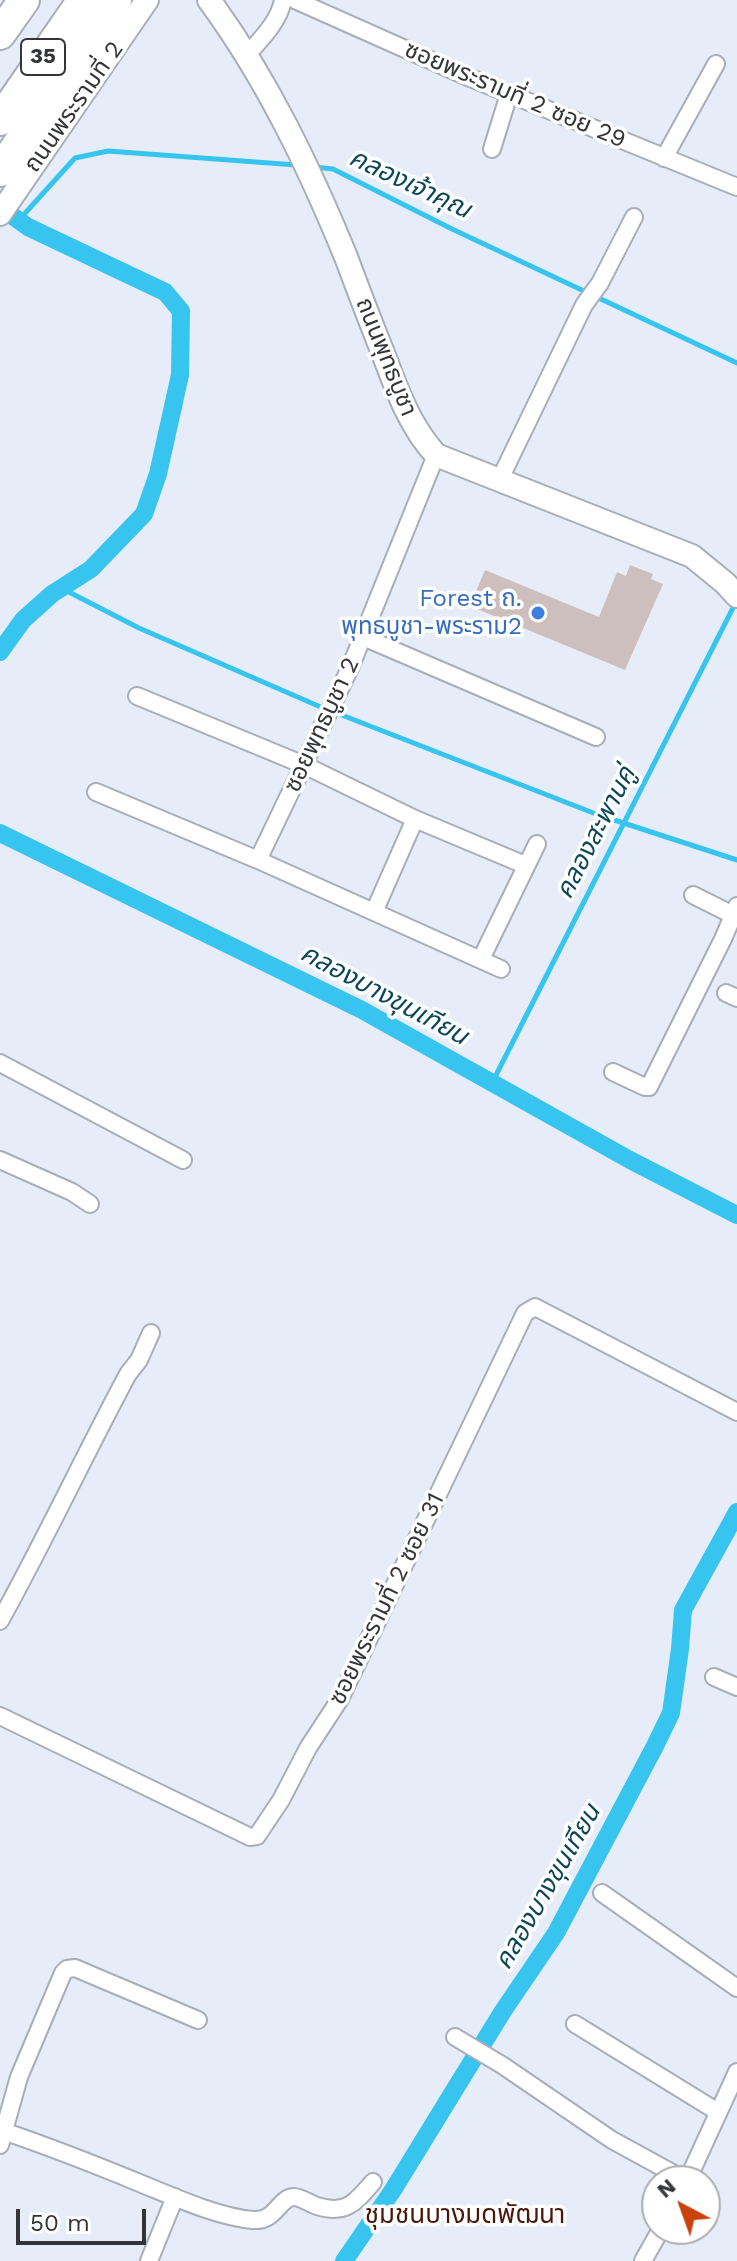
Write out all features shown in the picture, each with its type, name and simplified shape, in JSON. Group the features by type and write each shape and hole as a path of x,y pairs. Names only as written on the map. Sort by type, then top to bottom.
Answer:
{"highway":[{"path":"0,34 24,0"},
{"path":"1,111 68,0"},
{"name":"35","path":"1,111 83,0"},
{"path":"0,171 116,0"}],"main road":[{"path":"95,31 96,0"},
{"name":"ถนนพระรามที่ 2","path":"0,214 147,0"},
{"name":"ถนนพุทธบูชา","path":"209,0 272,96 317,189 405,411 421,439 436,455"},
{"path":"436,455 692,556 731,590"}],"street":[{"path":"246,56 267,33 283,0"},
{"name":"ซอยพระรามที่ 2 ซอย 29","path":"295,0 509,94 737,187"},
{"path":"664,158 716,64"},
{"path":"492,149 509,94"},
{"path":"500,479 584,305 600,283 634,217"},
{"name":"ซอยพุทธบูชา 2","path":"258,860 363,637 436,455"},
{"path":"363,637 596,737"},
{"path":"137,696 304,765 415,819 525,865"},
{"path":"96,792 258,860 501,969"},
{"path":"374,912 415,819"},
{"path":"481,959 537,844"},
{"path":"613,1072 649,1087 735,911 693,895"},
{"path":"0,1063 183,1160"},
{"path":"0,1160 72,1192 90,1204"},
{"name":"ซอยพระรามที่ 2 ซอย 31","path":"0,1716 246,1835 257,1836 340,1699 525,1313 535,1307 737,1412"},
{"path":"0,1621 151,1333"},
{"path":"714,1677 737,1687"},
{"path":"602,1893 737,1988"},
{"path":"198,2020 75,1968 67,1969 19,2077 2,2138 55,2149 175,2197 257,2221 269,2218 294,2197 319,2207 342,2209 354,2204 373,2182"},
{"path":"575,2024 718,2112"},
{"path":"459,2039 612,2140 658,2165"},
{"path":"694,2165 737,2072"},
{"path":"149,2261 175,2197"}],"building":[{"name":"Forest ถ. พุทธบูชา-พระราม2","path":"630,565 653,574 651,579 663,584 625,670 470,606 485,570 599,617 617,572 626,576"}],"waterway":[{"name":"คลองเจ้าคุณ","path":"18,221 75,158 108,151 296,165"},
{"name":"คลองเจ้าคุณ","path":"314,167 333,169 452,229 737,363"},
{"name":"คลองบางขุนเทียน","path":"0,207 28,227 165,292 181,311 180,375 158,474 144,514 91,569 52,594 23,620 0,652"},
{"path":"61,588 139,628 316,705 596,814 737,860"},
{"name":"คลองสะพานคู่","path":"492,1083 736,602"},
{"name":"คลองบางขุนเทียน","path":"0,833 362,1010 630,1160 737,1215"},
{"name":"คลองบางขุนเทียน","path":"344,2261 393,2190 503,2011 556,1933 655,1746 671,1713 683,1610 737,1512"}],"place":[{"name":"Forest ถ. พุทธบูชา-พระราม2","path":"538,613"}],"district":[{"name":"ชุมชนบางมดพัฒนา","path":"465,2215"}]}
